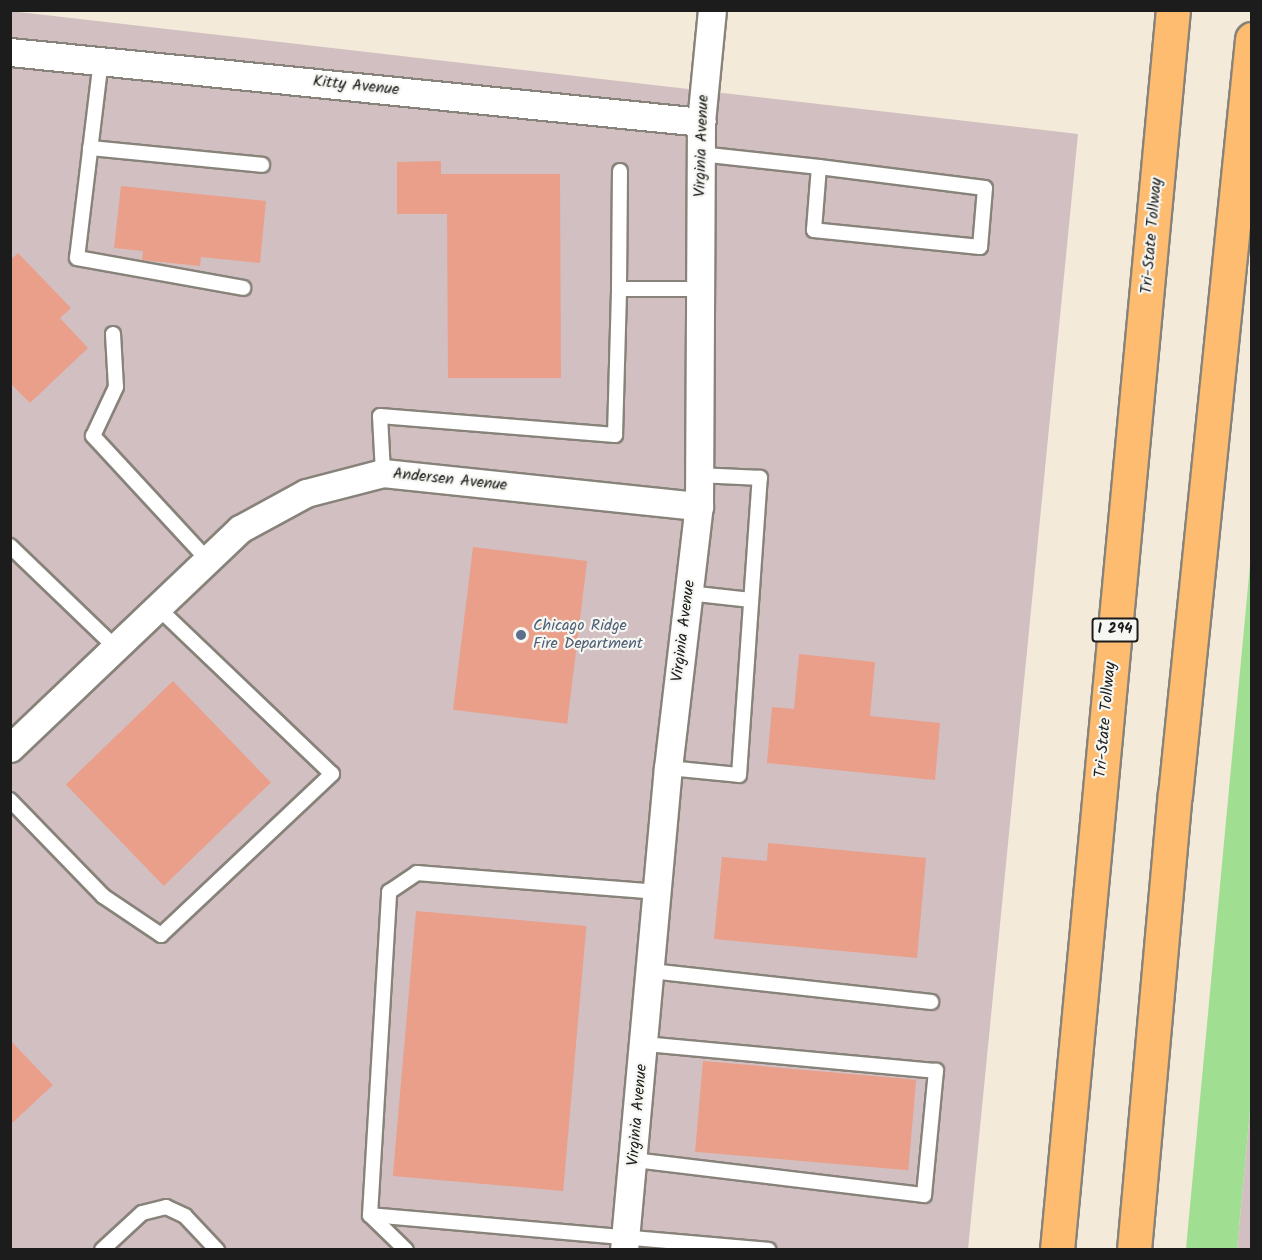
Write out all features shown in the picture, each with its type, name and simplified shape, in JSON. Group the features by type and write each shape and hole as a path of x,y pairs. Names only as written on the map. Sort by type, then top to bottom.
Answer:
{"highway":[{"name":"Tri-State Tollway","path":"1057,1250 1173,10"},
{"path":"1134,1250 1175,795 1251,39"}],"street":[{"name":"Virginia Avenue","path":"626,1244 668,768 699,506 700,154 712,10"},
{"name":"Kitty Avenue","path":"10,52 701,122"},
{"name":"Andersen Avenue","path":"10,748 240,530 306,493 383,473 699,506"}],"lane":[{"path":"101,60 76,258 243,288"},
{"path":"90,148 262,165"},
{"path":"700,154 819,167 985,188 980,247 814,230 819,167"},
{"path":"383,473 380,416 615,435 620,171"},
{"path":"619,289 700,288"},
{"path":"113,334 117,387 93,436 208,560"},
{"path":"668,768 739,775 760,478 699,475"},
{"path":"10,546 116,648"},
{"path":"688,593 751,600"},
{"path":"10,800 103,896 161,935 332,774 158,608"},
{"path":"406,1250 370,1215 389,892 417,873 658,892"},
{"path":"651,971 931,1002"},
{"path":"634,1160 924,1195 934,1094 936,1071 645,1044"},
{"path":"102,1250 142,1213 166,1207 185,1216 217,1250"},
{"path":"370,1215 626,1244 768,1250"}],"shaded area":[{"path":"10,11 1078,134 968,1249 11,1249"},
{"path":"1251,1100 1251,1249 1237,1249"}],"green space":[{"path":"1251,554 1251,1100 1237,1249 1186,1249"}],"building":[{"path":"441,161 441,174 560,174 561,378 448,378 447,214 397,214 397,162"},
{"path":"121,186 266,201 260,263 201,257 200,266 142,260 143,251 114,248"},
{"path":"18,253 71,308 60,318 88,348 30,403 10,383 10,260"},
{"name":"Chicago Ridge Fire Department","path":"473,547 587,561 567,724 453,710"},
{"path":"799,654 875,662 870,716 940,723 935,780 767,763 772,707 794,709"},
{"path":"173,681 271,782 164,886 66,785"},
{"path":"768,843 926,858 917,958 714,939 722,857 767,861"},
{"path":"416,911 586,926 563,1191 393,1176"},
{"path":"10,1040 53,1085 10,1125"},
{"path":"703,1061 916,1080 908,1170 695,1152"}],"place":[{"name":"Chicago Ridge Fire Department","path":"521,635"}]}
